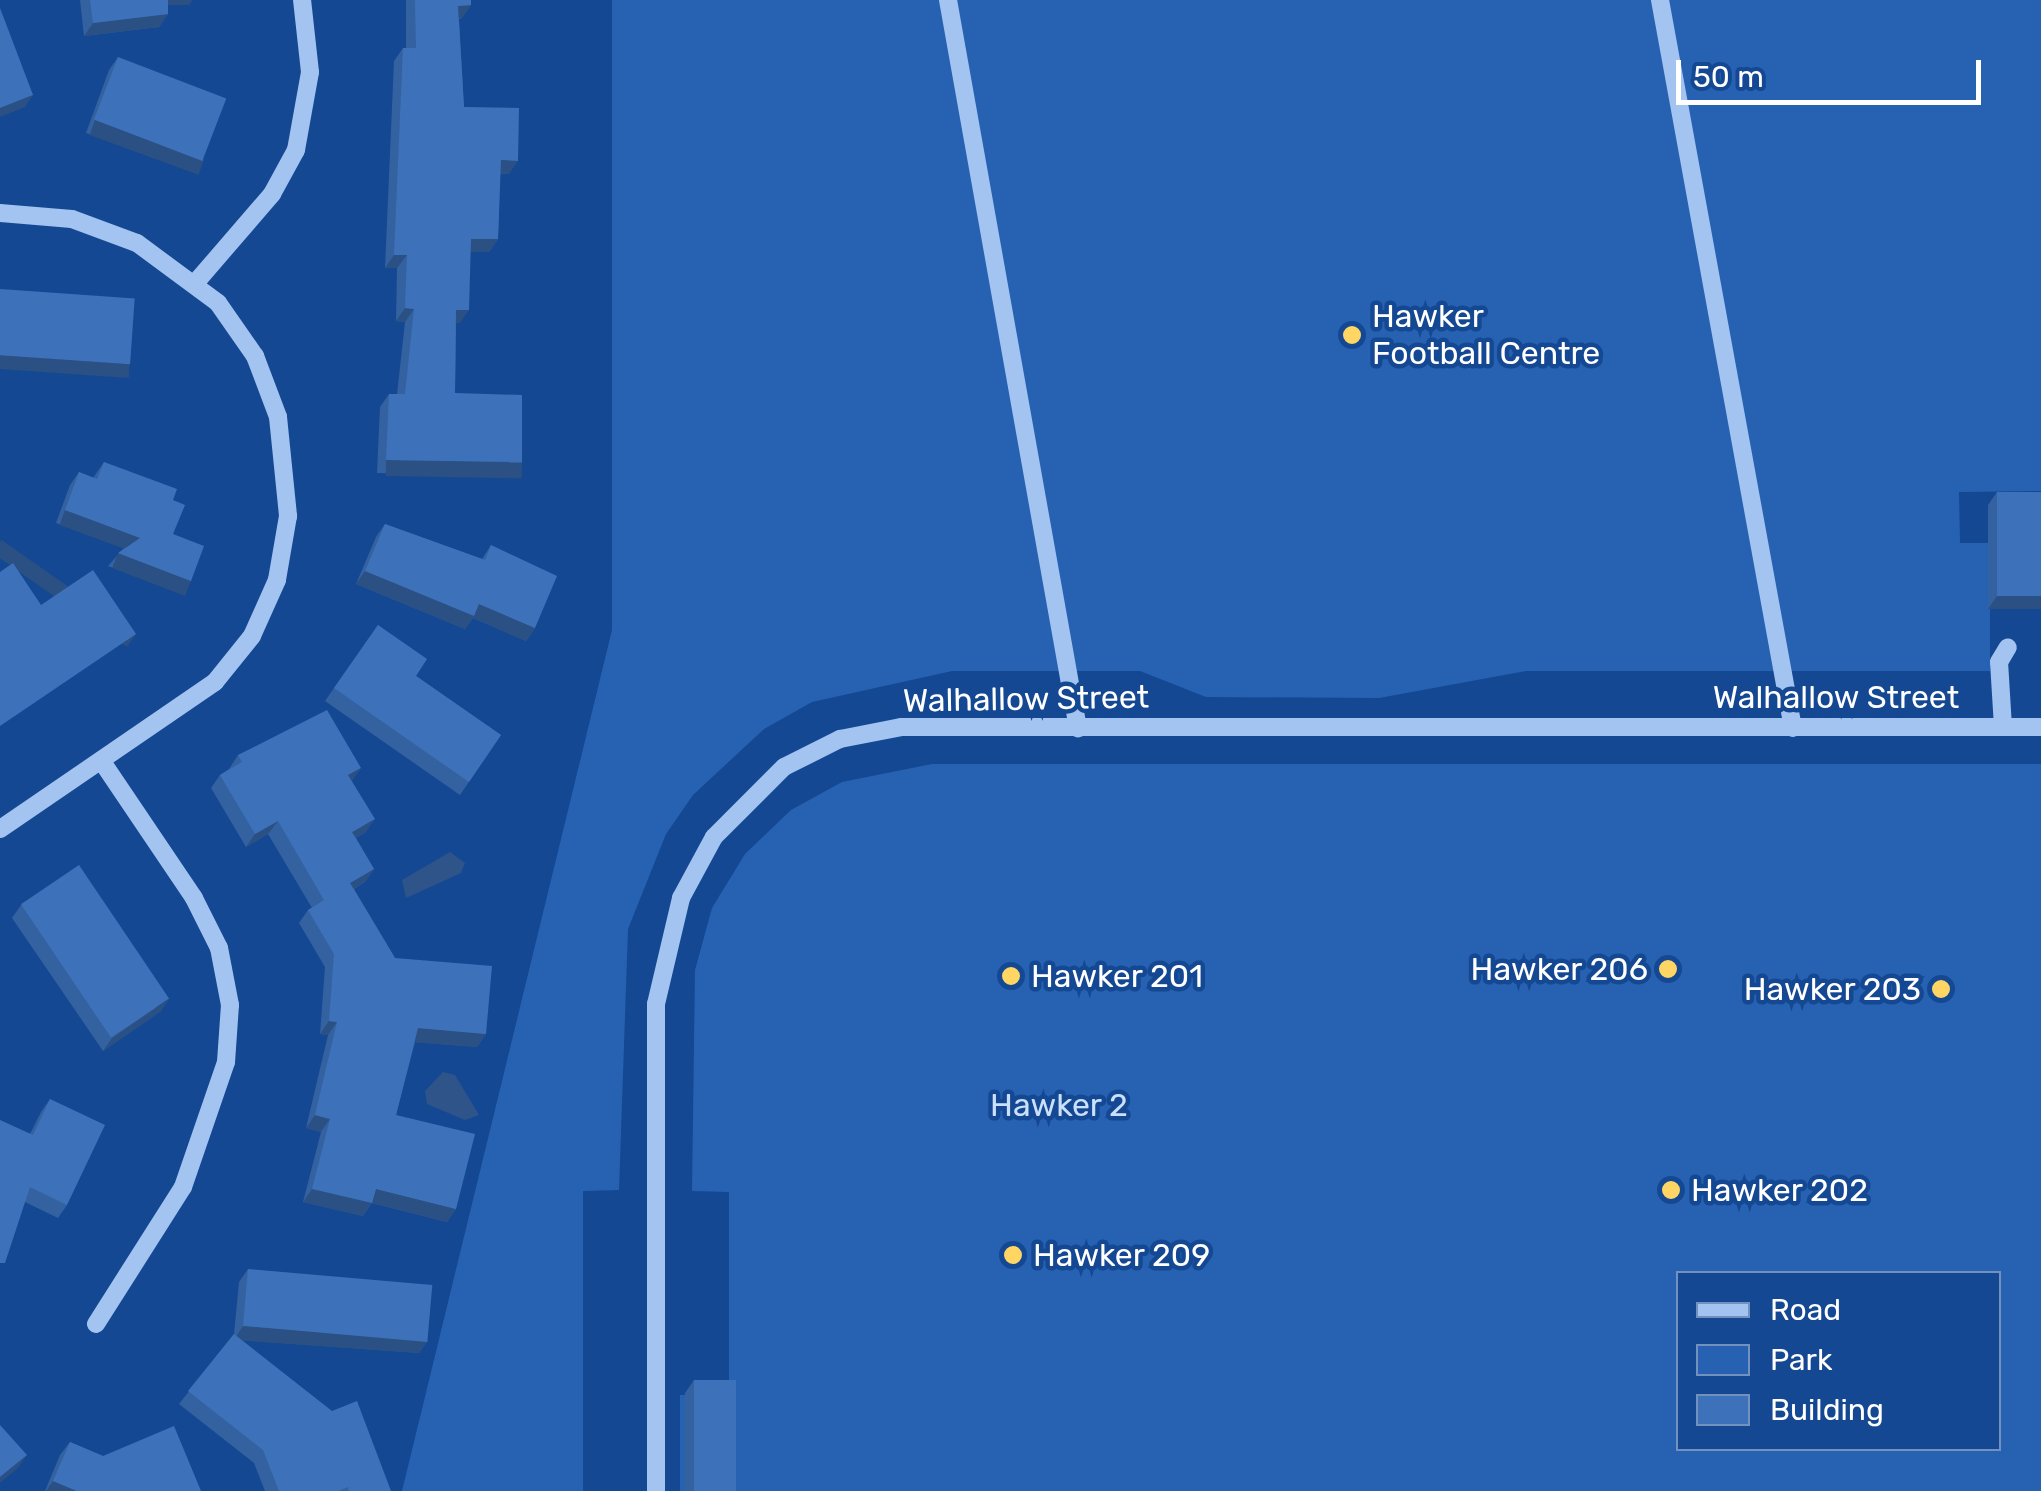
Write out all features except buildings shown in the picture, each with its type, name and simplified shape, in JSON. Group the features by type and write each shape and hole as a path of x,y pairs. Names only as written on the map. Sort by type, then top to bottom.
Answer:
{"street":[{"path":"197,281 272,194 296,150 310,72 302,0"},
{"path":"948,0 1078,728"},
{"path":"1660,0 1793,728"},
{"path":"0,213 72,219 136,243 197,281 254,356 278,417 288,516 276,580 252,636 215,682 0,829"},
{"path":"2003,727 1999,662 2008,647"},
{"name":"Walhallow Street","path":"656,1491 656,1004 681,898 714,837 758,786 840,738 901,727 2041,727"},
{"path":"96,1324 183,1187 226,1062 230,1006 219,948 194,898 101,760"}],"green space":[{"path":"612,0 2041,0 2041,491 1959,492 1960,543 1990,543 1990,671 1526,671 1379,698 1206,697 1140,671 952,671 812,702 764,729 693,795 666,834 628,929 619,1190 583,1191 583,1491 402,1491 612,630"},
{"name":"Hawker 2","path":"932,764 2041,764 2041,1491 680,1491 680,1395 729,1394 729,1192 692,1191 695,970 712,908 745,854 791,810 842,782"}],"shaded area":[{"path":"450,852 465,863 461,873 406,898 402,880"},
{"path":"443,1072 455,1075 479,1115 465,1120 427,1104 425,1091"}],"place":[{"name":"Hawker Football Centre","path":"1352,335"},
{"name":"Hawker 206","path":"1668,969"},
{"name":"Hawker 201","path":"1011,976"},
{"name":"Hawker 203","path":"1941,989"},
{"name":"Hawker 202","path":"1671,1190"},
{"name":"Hawker 209","path":"1013,1255"}]}
